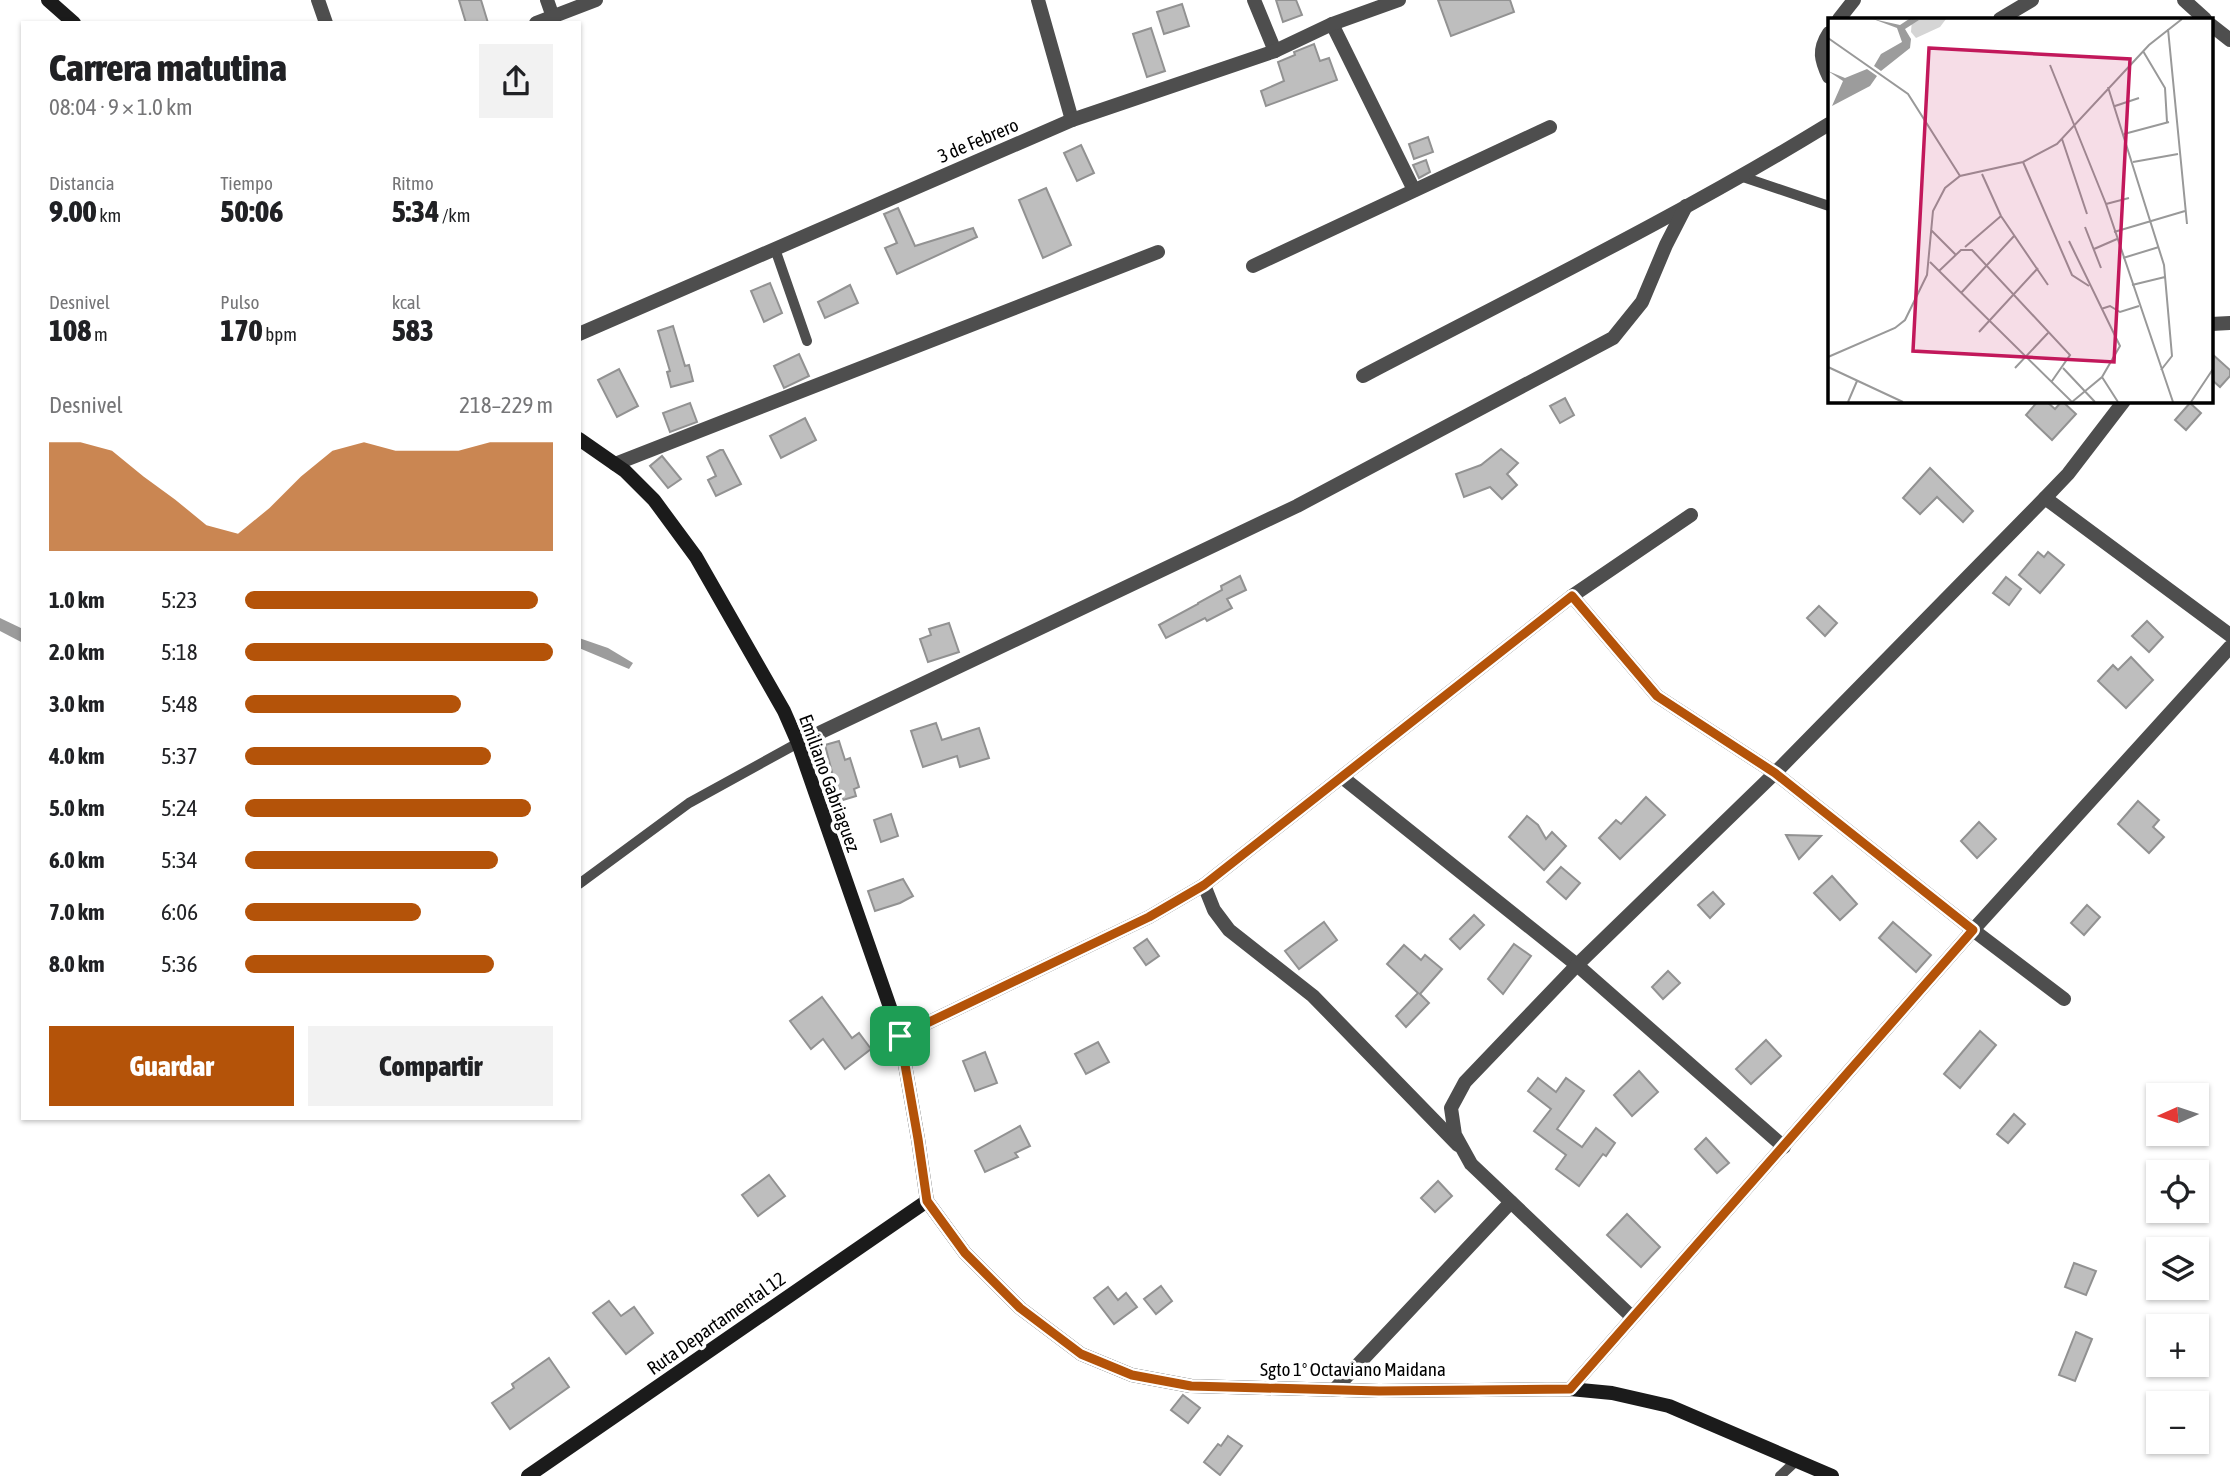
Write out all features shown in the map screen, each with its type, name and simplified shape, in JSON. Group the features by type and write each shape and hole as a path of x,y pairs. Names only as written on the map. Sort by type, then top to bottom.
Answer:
{"main road":[{"path":"48,0 72,21"},
{"name":"Emiliano Gabriaguez","path":"581,440 625,471 654,500 696,557 784,710 798,743 900,1036 927,1201"},
{"name":"Sgto 1° Octaviano Maidana","path":"927,1201 965,1253 1020,1308 1081,1354 1132,1375 1191,1386 1334,1390 1570,1389 1612,1393 1669,1406 1832,1476"},
{"name":"Ruta Departamental 12","path":"528,1476 927,1201"}],"street":[{"path":"317,0 325,21"},
{"path":"547,0 553,16"},
{"path":"541,21 596,0"},
{"path":"1038,0 1073,120"},
{"path":"1254,0 1275,51"},
{"name":"3 de Febrero","path":"581,333 1073,120 1275,51 1332,24 1399,0"},
{"path":"1840,18 1854,0"},
{"path":"2002,18 2032,0"},
{"path":"2184,0 2202,18"},
{"path":"1332,24 1414,191"},
{"path":"2212,27 2230,40"},
{"path":"1828,34 1820,52 1828,74"},
{"path":"1363,376 1686,206 1828,125"},
{"path":"1253,266 1550,127"},
{"path":"798,743 1297,506 1613,338 1642,302 1686,206"},
{"path":"615,464 1158,252"},
{"path":"2212,324 2230,323"},
{"path":"1632,1317 1471,1164 1455,1135 1451,1108 1465,1082 1577,965 1775,773 2068,474 2123,402"},
{"path":"2045,498 2230,635"},
{"path":"900,1036 1149,917 1204,885 1572,596 1691,515"},
{"path":"1572,596 1657,696 1775,773 2064,999"},
{"path":"1570,1389 1973,930 2230,647"},
{"path":"1342,777 1577,965 1784,1147"},
{"path":"1204,885 1214,910 1228,930 1313,996 1464,1151"},
{"path":"1334,1390 1511,1202"}],"lane":[{"path":"1740,176 1828,205"},
{"path":"775,249 807,341"},
{"path":"581,883 689,803 798,743"},
{"path":"1780,1476 1796,1461"}],"shaded area":[{"path":"0,618 21,628 21,642 0,631"},
{"path":"581,639 608,648 633,663 629,669 581,649"}],"building":[{"path":"459,0 481,0 487,21 465,21"},
{"path":"1276,0 1296,0 1302,15 1283,22"},
{"path":"1438,0 1510,0 1514,12 1451,36"},
{"path":"1182,4 1189,26 1164,34 1157,12"},
{"path":"1151,28 1165,71 1147,77 1133,34"},
{"path":"1314,44 1320,61 1329,58 1337,80 1266,106 1261,91 1284,81 1278,62"},
{"path":"1428,137 1433,152 1414,159 1409,144"},
{"path":"1081,145 1094,173 1077,181 1064,153"},
{"path":"1426,160 1430,172 1419,178 1413,165"},
{"path":"1046,188 1071,245 1043,258 1019,200"},
{"path":"898,208 915,246 973,228 977,237 897,274 885,248 897,243 884,214"},
{"path":"770,283 782,313 764,322 751,291"},
{"path":"850,285 858,303 825,318 818,302"},
{"path":"673,326 685,366 689,365 693,381 671,387 667,372 670,371 658,331"},
{"path":"799,354 809,376 784,388 774,366"},
{"path":"2212,354 2230,370 2230,376 2220,387 2212,380"},
{"path":"619,369 638,406 617,417 598,380"},
{"path":"1565,398 1574,415 1560,423 1550,406"},
{"path":"2037,402 2047,402 2055,409 2063,402 2076,414 2052,440 2026,415"},
{"path":"690,403 697,422 670,432 663,413"},
{"path":"2190,403 2201,413 2186,430 2175,420"},
{"path":"805,418 816,440 781,458 770,436"},
{"path":"1501,449 1518,463 1507,474 1517,485 1502,499 1490,487 1464,497 1456,474 1481,465"},
{"path":"723,450 741,484 716,496 708,480 716,476 707,457"},
{"path":"662,456 681,479 668,488 650,466"},
{"path":"1930,468 1973,511 1963,522 1937,497 1920,514 1903,498"},
{"path":"2038,552 2044,557 2048,552 2064,565 2040,593 2019,575"},
{"path":"1240,576 1246,590 1227,599 1232,608 1166,638 1159,625 1222,590 1221,586"},
{"path":"2006,577 2021,589 2009,605 1993,593"},
{"path":"1819,606 1837,623 1825,636 1807,618"},
{"path":"2147,621 2163,637 2149,652 2132,636"},
{"path":"949,623 959,652 928,662 920,639 931,635 929,629"},
{"path":"2131,657 2153,680 2126,708 2098,681 2113,665 2118,670"},
{"path":"936,723 942,740 979,728 989,758 960,767 957,756 923,767 911,731"},
{"path":"839,741 845,760 850,758 859,787 854,789 856,796 843,800 841,793 832,796 825,774 832,772 825,745"},
{"path":"1646,797 1665,815 1620,859 1599,838 1616,820 1621,824"},
{"path":"2138,801 2159,820 2153,827 2164,837 2149,853 2118,824"},
{"path":"891,814 898,836 881,842 874,820"},
{"path":"1527,816 1538,825 1546,839 1552,832 1566,846 1544,870 1509,837"},
{"path":"1979,822 1996,839 1977,858 1961,841"},
{"path":"1786,835 1821,836 1799,859"},
{"path":"1561,867 1580,883 1566,899 1547,882"},
{"path":"1832,876 1857,904 1840,920 1814,893"},
{"path":"903,879 913,896 875,911 868,891"},
{"path":"1713,892 1724,904 1710,918 1698,905"},
{"path":"2087,905 2100,917 2084,935 2071,923"},
{"path":"1474,915 1484,925 1460,949 1450,939"},
{"path":"1324,922 1337,940 1299,969 1285,951"},
{"path":"1893,922 1931,955 1916,972 1879,938"},
{"path":"1147,939 1159,956 1146,965 1134,948"},
{"path":"1514,944 1531,956 1503,994 1488,979"},
{"path":"1404,945 1421,960 1425,955 1442,969 1420,994 1429,1003 1406,1027 1396,1016 1418,993 1387,964"},
{"path":"1668,971 1680,983 1663,999 1652,987"},
{"path":"822,997 852,1038 859,1033 871,1049 845,1069 823,1039 811,1049 790,1021"},
{"path":"1980,1031 1996,1045 1960,1088 1944,1074"},
{"path":"1766,1040 1781,1056 1751,1084 1736,1069"},
{"path":"1098,1042 1109,1062 1086,1074 1075,1054"},
{"path":"985,1052 997,1083 975,1091 963,1061"},
{"path":"1639,1071 1658,1092 1632,1116 1614,1095"},
{"path":"1538,1078 1556,1092 1566,1078 1584,1091 1557,1129 1582,1147 1596,1128 1615,1143 1606,1156 1603,1154 1579,1186 1556,1169 1566,1155 1534,1131 1551,1109 1528,1091"},
{"path":"2014,1114 2025,1124 2008,1143 1997,1134"},
{"path":"1020,1126 1030,1146 1015,1153 1018,1157 985,1172 975,1151"},
{"path":"1706,1138 1729,1163 1717,1173 1695,1149"},
{"path":"769,1175 785,1196 758,1216 742,1195"},
{"path":"1438,1181 1452,1196 1435,1212 1421,1198"},
{"path":"1627,1214 1660,1247 1641,1267 1607,1235"},
{"path":"2074,1263 2096,1271 2086,1295 2065,1287"},
{"path":"1161,1286 1172,1301 1156,1314 1144,1299"},
{"path":"1108,1287 1118,1300 1126,1293 1137,1307 1114,1324 1094,1298"},
{"path":"609,1301 621,1316 634,1307 653,1333 626,1354 593,1313"},
{"path":"2076,1332 2092,1339 2075,1381 2059,1375"},
{"path":"549,1358 569,1387 510,1429 492,1403 514,1388 512,1384"},
{"path":"1183,1395 1200,1408 1188,1423 1171,1410"},
{"path":"1228,1436 1242,1446 1220,1475 1204,1462"}],"route":[{"path":"1572,596 1657,696 1775,773 1973,930 1570,1389 1379,1391 1191,1386 1132,1375 1081,1354 1020,1308 965,1253 927,1201 900,1036 1149,917 1204,885 1572,596"}]}
